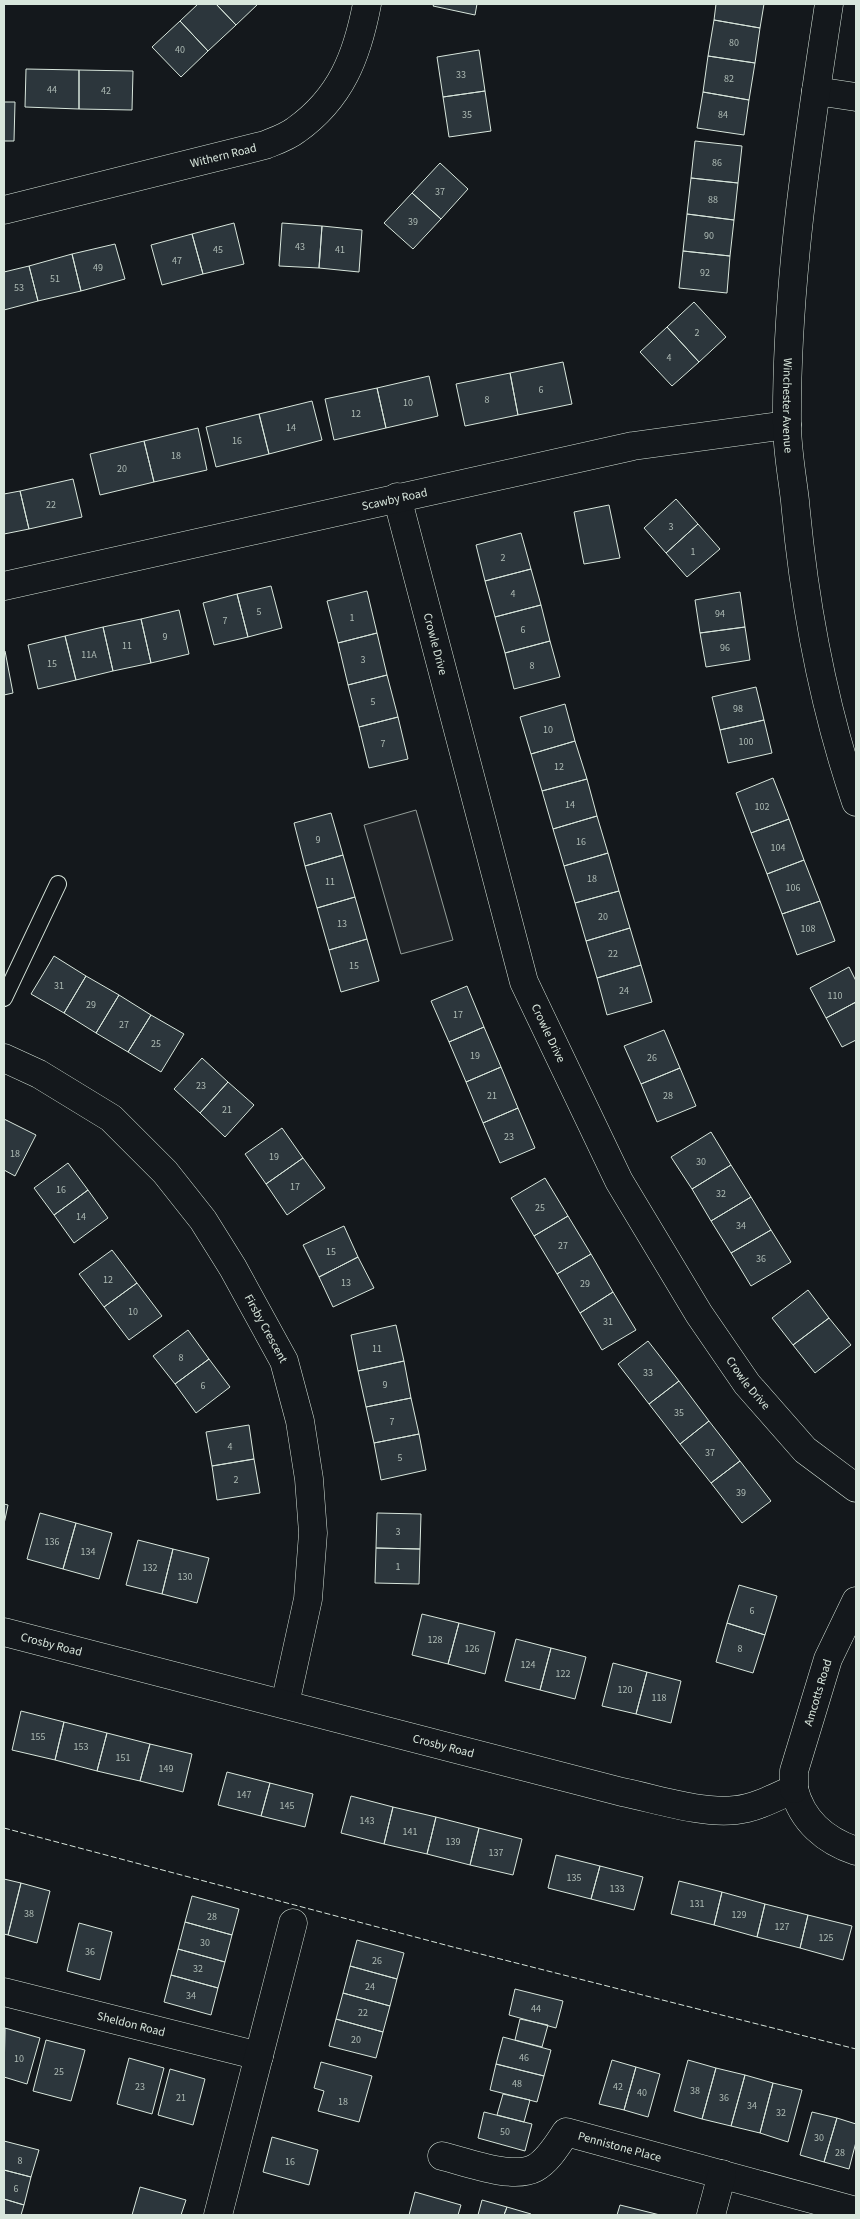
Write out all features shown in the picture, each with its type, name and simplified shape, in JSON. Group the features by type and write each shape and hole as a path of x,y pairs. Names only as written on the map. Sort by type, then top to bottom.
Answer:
{"street":[{"name":"Withern Road","path":"4,210 265,145 295,132 317,113 339,87 354,57 367,4"},
{"name":"Winchester Avenue","path":"829,4 816,91 792,290 787,425 801,570 830,714 856,802"},
{"path":"816,91 856,97"},
{"name":"Scawby Road","path":"4,586 633,446 787,425"},
{"name":"Crowle Drive","path":"398,497 524,982 619,1181 699,1314 747,1384 805,1450 856,1488"},
{"name":"Firsby Crescent","path":"4,1058 39,1074 111,1118 165,1172 203,1220 233,1268 284,1361 300,1421 309,1479 313,1533 308,1599 284,1704"},
{"name":"Amcotts Road","path":"794,1789 794,1771 828,1659 856,1601"},
{"name":"Crosby Road","path":"4,1632 622,1792 713,1811 738,1810 766,1802 794,1789"},
{"path":"794,1789 798,1805 807,1819 825,1836 856,1852"},
{"path":"218,2215 293,1923"},
{"name":"Sheldon Road","path":"4,1992 259,2056"},
{"name":"Pennistone Place","path":"442,2156 510,2172 534,2168 552,2152 566,2132 856,2212"},
{"path":"711,2215 722,2174"}],"lane":[{"path":"4,998 58,884"}],"shaded area":[{"path":"416,810 453,940 401,954 364,825"}],"building":[{"path":"198,4 216,4 236,25 208,51 180,21"},
{"path":"216,4 258,4 236,25"},
{"path":"434,4 477,4 475,15 433,6"},
{"path":"716,4 764,4 760,28 714,20"},
{"path":"714,20 760,28 755,63 708,56"},
{"path":"180,21 208,51 181,77 152,47"},
{"path":"479,50 485,91 443,97 437,57"},
{"path":"708,56 755,63 749,100 703,92"},
{"path":"26,69 79,70 79,109 25,107"},
{"path":"79,70 133,71 132,110 79,109"},
{"path":"485,91 491,131 449,137 443,97"},
{"path":"703,92 749,100 744,135 697,128"},
{"path":"4,102 15,102 14,141 4,141"},
{"path":"695,141 742,146 738,183 691,178"},
{"path":"440,163 468,189 441,219 412,193"},
{"path":"691,178 738,183 734,220 687,214"},
{"path":"412,193 441,219 413,249 384,223"},
{"path":"687,214 734,220 730,256 683,251"},
{"path":"234,223 244,264 203,274 192,234"},
{"path":"282,223 322,226 319,268 279,266"},
{"path":"322,226 362,230 359,272 319,268"},
{"path":"192,234 203,274 162,285 151,245"},
{"path":"115,244 125,279 81,291 72,254"},
{"path":"683,251 730,256 727,293 679,288"},
{"path":"72,254 81,291 38,301 29,266"},
{"path":"29,266 38,301 4,310 4,272"},
{"path":"694,302 726,337 699,362 667,327"},
{"path":"667,327 699,362 672,386 640,352"},
{"path":"563,362 572,404 518,415 510,373"},
{"path":"510,373 518,415 465,426 456,384"},
{"path":"429,376 438,416 386,428 377,388"},
{"path":"377,388 386,428 334,440 325,399"},
{"path":"312,401 322,440 269,454 259,414"},
{"path":"259,414 269,454 216,467 206,427"},
{"path":"198,428 207,470 154,482 144,441"},
{"path":"144,441 154,482 100,495 90,454"},
{"path":"73,479 82,517 29,529 20,491"},
{"path":"20,491 29,529 4,534 4,494"},
{"path":"676,499 698,524 666,553 644,528"},
{"path":"609,505 620,558 584,564 574,512"},
{"path":"698,524 720,549 687,577 666,553"},
{"path":"521,533 531,569 485,581 476,545"},
{"path":"531,569 541,605 495,617 485,581"},
{"path":"271,586 282,628 248,637 237,594"},
{"path":"367,591 377,633 338,643 327,601"},
{"path":"740,592 745,627 700,633 695,600"},
{"path":"237,594 248,637 214,645 203,603"},
{"path":"541,605 550,641 505,653 495,617"},
{"path":"179,610 189,654 151,663 141,619"},
{"path":"141,619 151,663 113,671 103,627"},
{"path":"103,627 113,671 76,680 65,636"},
{"path":"745,627 750,660 706,667 700,633"},
{"path":"377,633 387,675 348,685 338,643"},
{"path":"65,636 76,680 38,689 28,645"},
{"path":"550,641 560,677 514,689 505,653"},
{"path":"4,652 13,693 4,695"},
{"path":"387,675 398,717 359,727 348,685"},
{"path":"756,687 764,720 720,730 712,697"},
{"path":"565,704 575,741 531,754 520,717"},
{"path":"398,717 408,759 369,768 359,727"},
{"path":"764,720 772,753 728,763 720,730"},
{"path":"575,741 587,779 542,791 531,754"},
{"path":"773,778 789,819 751,833 736,793"},
{"path":"587,779 597,816 553,829 542,791"},
{"path":"331,813 343,855 305,866 294,823"},
{"path":"597,816 608,853 564,866 553,829"},
{"path":"789,819 804,860 767,874 751,833"},
{"path":"608,853 619,891 575,903 564,866"},
{"path":"343,855 355,897 317,908 305,866"},
{"path":"804,860 820,901 782,914 767,874"},
{"path":"619,891 630,928 586,941 575,903"},
{"path":"355,897 367,939 329,950 317,908"},
{"path":"820,901 835,941 797,955 782,914"},
{"path":"630,928 641,965 597,978 586,941"},
{"path":"367,939 379,981 341,992 329,950"},
{"path":"54,956 86,976 64,1013 31,994"},
{"path":"641,965 652,1002 607,1015 597,978"},
{"path":"849,967 856,981 856,1002 826,1018 810,988"},
{"path":"86,976 119,995 96,1033 64,1013"},
{"path":"467,986 484,1027 449,1042 431,1001"},
{"path":"119,995 151,1015 128,1052 96,1033"},
{"path":"856,1002 856,1040 842,1047 826,1018"},
{"path":"151,1015 184,1034 161,1072 128,1052"},
{"path":"484,1027 501,1067 466,1082 449,1042"},
{"path":"664,1030 680,1068 641,1084 624,1046"},
{"path":"202,1058 228,1082 200,1113 174,1089"},
{"path":"501,1067 518,1108 483,1123 466,1082"},
{"path":"680,1068 696,1106 657,1122 641,1084"},
{"path":"228,1082 254,1105 225,1137 200,1113"},
{"path":"518,1108 535,1148 500,1163 483,1123"},
{"path":"4,1119 36,1135 15,1176 4,1170"},
{"path":"282,1128 303,1158 266,1184 245,1154"},
{"path":"711,1132 731,1165 692,1189 671,1157"},
{"path":"303,1158 325,1188 287,1215 266,1184"},
{"path":"68,1163 88,1190 54,1215 34,1188"},
{"path":"731,1165 751,1197 711,1221 692,1189"},
{"path":"545,1178 568,1216 534,1236 511,1198"},
{"path":"88,1190 108,1218 74,1243 54,1215"},
{"path":"751,1197 771,1230 731,1253 711,1221"},
{"path":"568,1216 591,1254 557,1274 534,1236"},
{"path":"344,1226 358,1257 319,1277 303,1245"},
{"path":"771,1230 791,1262 751,1286 731,1253"},
{"path":"112,1250 137,1283 104,1307 79,1274"},
{"path":"591,1254 613,1292 580,1313 557,1274"},
{"path":"358,1257 374,1288 333,1307 319,1277"},
{"path":"137,1283 162,1316 129,1340 104,1307"},
{"path":"808,1290 829,1318 793,1345 772,1318"},
{"path":"613,1292 636,1330 602,1350 580,1313"},
{"path":"829,1318 851,1345 815,1373 793,1345"},
{"path":"396,1325 404,1361 358,1371 351,1335"},
{"path":"188,1330 209,1359 175,1384 153,1356"},
{"path":"648,1341 679,1381 649,1404 618,1364"},
{"path":"209,1359 230,1387 196,1413 175,1384"},
{"path":"404,1361 411,1398 366,1407 358,1371"},
{"path":"679,1381 709,1421 680,1444 649,1404"},
{"path":"411,1398 419,1434 374,1443 366,1407"},
{"path":"709,1421 740,1461 711,1483 680,1444"},
{"path":"249,1425 254,1459 212,1466 206,1432"},
{"path":"419,1434 426,1470 381,1480 374,1443"},
{"path":"254,1459 260,1493 217,1500 212,1466"},
{"path":"740,1461 771,1501 742,1523 711,1483"},
{"path":"4,1504 8,1505 4,1524"},
{"path":"40,1513 76,1523 63,1569 27,1559"},
{"path":"377,1513 421,1514 420,1549 376,1548"},
{"path":"76,1523 112,1533 99,1579 63,1569"},
{"path":"138,1540 173,1549 162,1594 126,1585"},
{"path":"376,1548 420,1549 419,1584 375,1583"},
{"path":"173,1549 209,1558 197,1603 162,1594"},
{"path":"739,1585 777,1596 765,1635 727,1623"},
{"path":"422,1614 459,1623 448,1664 412,1655"},
{"path":"459,1623 495,1632 485,1674 448,1664"},
{"path":"727,1623 765,1635 753,1673 716,1662"},
{"path":"516,1639 551,1648 540,1690 505,1681"},
{"path":"551,1648 586,1657 575,1699 540,1690"},
{"path":"613,1663 647,1672 636,1714 602,1706"},
{"path":"647,1672 681,1681 671,1723 636,1714"},
{"path":"21,1711 64,1722 55,1760 12,1750"},
{"path":"64,1722 107,1733 97,1771 55,1760"},
{"path":"107,1733 150,1744 140,1781 97,1771"},
{"path":"150,1744 192,1754 183,1792 140,1781"},
{"path":"227,1772 270,1783 261,1816 218,1805"},
{"path":"270,1783 313,1794 305,1827 261,1816"},
{"path":"351,1796 393,1807 384,1844 341,1833"},
{"path":"393,1807 436,1817 427,1854 384,1844"},
{"path":"436,1817 479,1828 470,1865 427,1854"},
{"path":"479,1828 522,1839 513,1875 470,1865"},
{"path":"556,1855 600,1866 591,1899 548,1888"},
{"path":"600,1866 643,1877 634,1910 591,1899"},
{"path":"4,1879 21,1883 8,1935 4,1934"},
{"path":"679,1881 722,1892 714,1925 671,1914"},
{"path":"21,1883 50,1891 37,1943 8,1935"},
{"path":"722,1892 765,1904 757,1937 714,1925"},
{"path":"192,1896 239,1909 232,1935 185,1922"},
{"path":"765,1904 808,1915 800,1948 757,1937"},
{"path":"808,1915 852,1926 843,1960 800,1948"},
{"path":"185,1922 232,1935 225,1962 178,1949"},
{"path":"79,1923 112,1932 100,1980 67,1971"},
{"path":"357,1940 404,1953 397,1979 350,1966"},
{"path":"178,1949 225,1962 218,1988 171,1975"},
{"path":"350,1966 397,1979 390,2006 343,1993"},
{"path":"171,1975 218,1988 211,2015 164,2002"},
{"path":"515,1989 563,2001 556,2028 509,2015"},
{"path":"343,1993 390,2006 383,2032 336,2019"},
{"path":"336,2019 383,2032 376,2058 329,2046"},
{"path":"520,2019 548,2025 542,2047 515,2040"},
{"path":"5,2028 40,2038 27,2084 4,2077"},
{"path":"503,2037 551,2050 544,2076 496,2064"},
{"path":"46,2040 85,2050 71,2101 33,2091"},
{"path":"129,2058 164,2068 152,2114 117,2104"},
{"path":"612,2060 636,2067 624,2110 599,2104"},
{"path":"688,2060 716,2068 702,2119 674,2111"},
{"path":"321,2062 372,2076 359,2122 318,2111 324,2091 314,2088"},
{"path":"496,2064 544,2076 537,2102 490,2090"},
{"path":"636,2067 660,2074 648,2117 624,2110"},
{"path":"716,2068 745,2075 731,2126 702,2119"},
{"path":"170,2069 205,2079 193,2125 158,2115"},
{"path":"745,2075 773,2083 760,2133 731,2126"},
{"path":"773,2083 802,2090 788,2142 760,2133"},
{"path":"503,2094 530,2100 524,2122 497,2115"},
{"path":"484,2112 532,2124 525,2151 478,2138"},
{"path":"812,2112 837,2118 824,2162 800,2155"},
{"path":"837,2118 856,2124 856,2142 849,2169 824,2162"},
{"path":"272,2137 318,2150 309,2185 263,2172"},
{"path":"4,2141 39,2150 31,2177 4,2170"},
{"path":"4,2170 31,2177 24,2205 4,2199"},
{"path":"140,2187 186,2200 181,2215 132,2215"},
{"path":"415,2192 461,2205 458,2215 409,2215"},
{"path":"4,2199 24,2205 21,2215 4,2215"},
{"path":"482,2200 507,2207 504,2215 478,2215"},
{"path":"620,2205 660,2215 617,2215"},
{"path":"507,2207 531,2214 504,2215"}],"fence":[{"path":"4,1828 453,1947 856,2049"}]}
